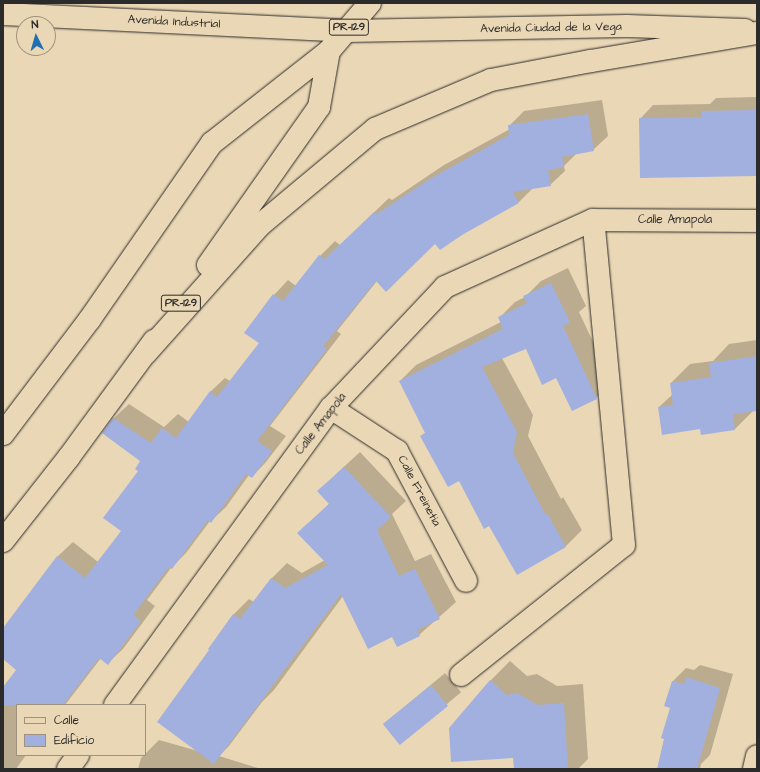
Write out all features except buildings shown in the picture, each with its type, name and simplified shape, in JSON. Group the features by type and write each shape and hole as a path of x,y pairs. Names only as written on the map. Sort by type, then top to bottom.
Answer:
{"street":[{"name":"PR-129","path":"3,434 90,319 212,143 329,51 370,3"},
{"name":"Avenida Industrial","path":"3,14 346,31"},
{"name":"Avenida Ciudad de la Vega","path":"346,31 627,26 757,32"},
{"path":"146,352 259,226 375,129 491,80 757,32"},
{"name":"PR-129","path":"3,541 69,457 146,352 320,107 329,51"},
{"path":"461,675 624,545 593,220"},
{"name":"Calle Amapola","path":"116,704 331,408 445,287 593,220 757,221"},
{"name":"Calle Freinetia","path":"331,408 397,451 466,581"},
{"path":"68,769 77,756"},
{"path":"754,769 757,756"}]}
